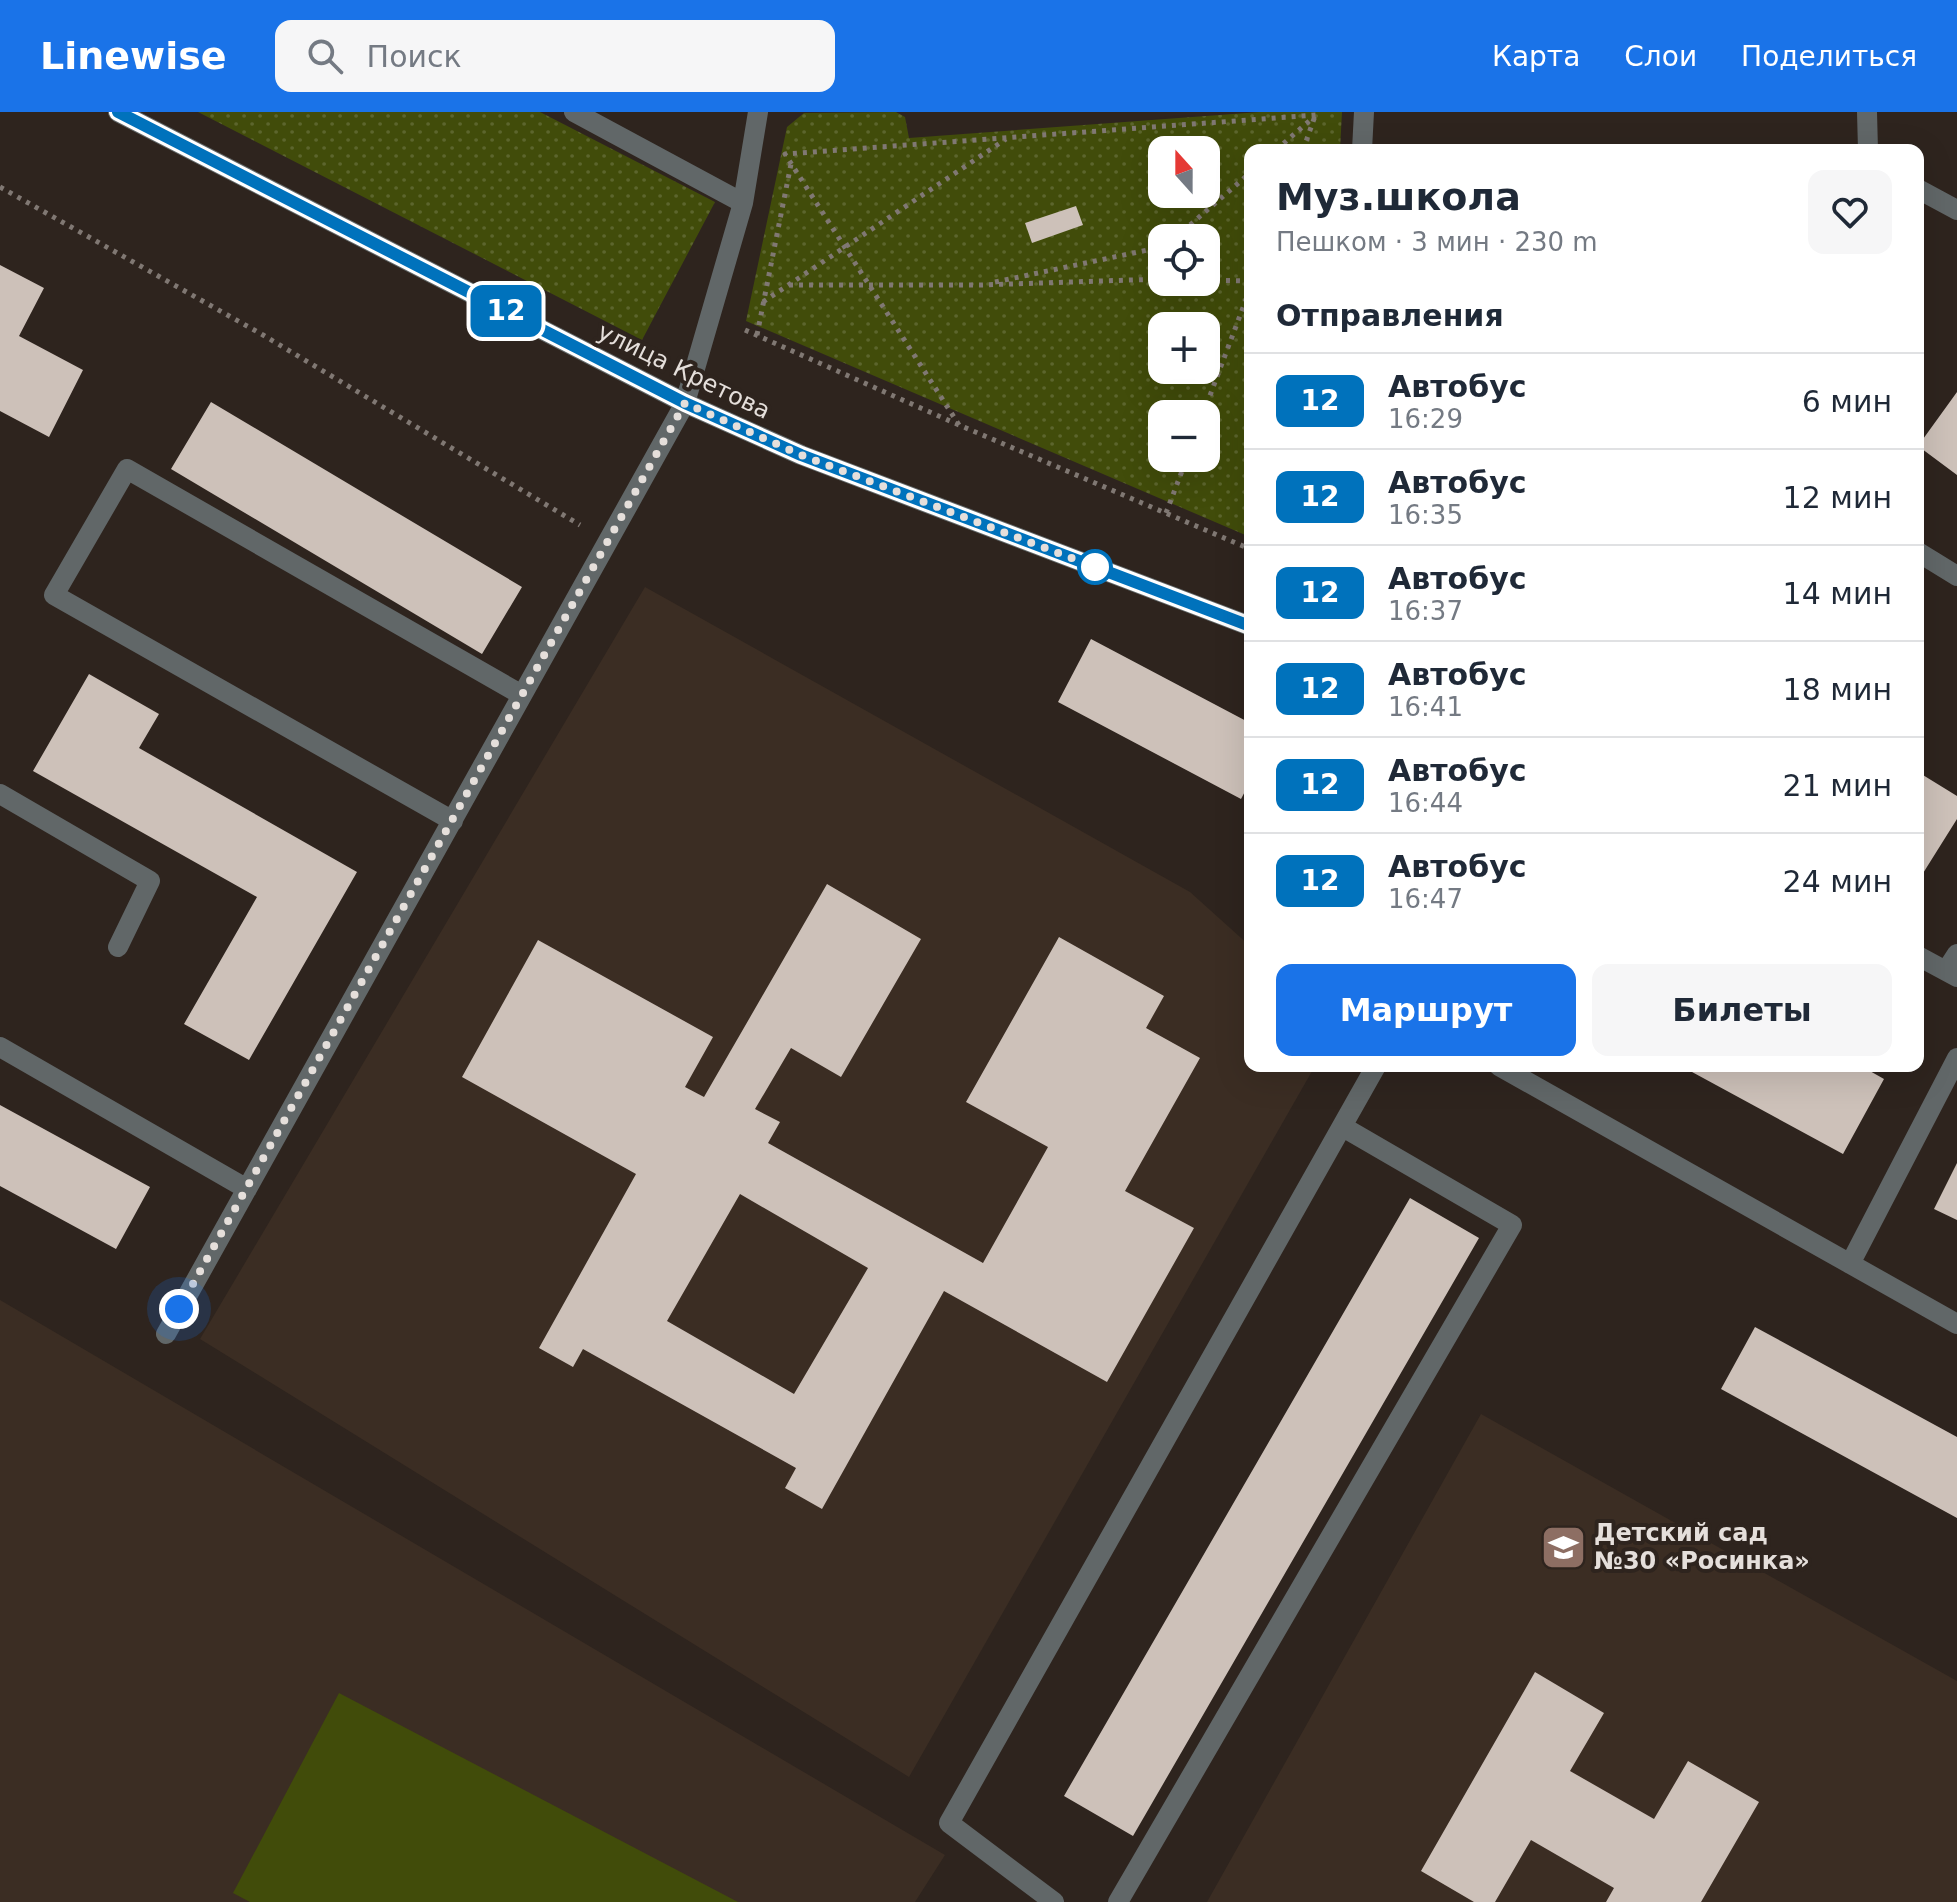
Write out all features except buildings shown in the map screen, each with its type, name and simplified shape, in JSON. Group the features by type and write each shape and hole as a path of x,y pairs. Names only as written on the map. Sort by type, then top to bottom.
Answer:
{"street":[{"name":"улица Кретова","path":"118,112 685,403 801,455 1244,624"},
{"path":"574,112 743,203"},
{"path":"166,1334 685,403 743,203 758,112"},
{"path":"1362,144 1364,112"},
{"path":"1867,112 1868,144"},
{"path":"1924,192 1957,210"},
{"path":"453,821 54,595 127,469 522,695"},
{"path":"1924,556 1957,576"},
{"path":"0,794 150,881 118,947"},
{"path":"1924,958 1953,968"},
{"path":"0,1047 247,1189"},
{"path":"1850,1264 1957,1058"},
{"path":"1054,1902 949,1823 1373,1072"},
{"path":"1510,1072 1957,1324"},
{"path":"1118,1902 1512,1225 1343,1127"}],"path":[{"path":"959,425 785,154 1316,115"},
{"path":"1283,144 1316,115"},
{"path":"1305,144 1316,115"},
{"path":"763,302 1007,138"},
{"path":"757,335 791,164"},
{"path":"1191,224 1244,178"},
{"path":"0,187 263,335 608,542"},
{"path":"980,285 1148,250"},
{"path":"789,285 980,285 1148,279"},
{"path":"1220,280 1244,281"},
{"path":"1208,400 1244,305"},
{"path":"745,330 1244,546"},
{"path":"1166,514 1182,472"}],"shaded area":[{"path":"645,587 1190,892 1244,941 1244,1072 1312,1072 909,1777 200,1339"},
{"path":"0,1300 945,1855 915,1902 0,1902"},
{"name":"Детский сад №30 «Росинка»","path":"1481,1414 1957,1681 1957,1902 1207,1902"}],"green space":[{"path":"198,112 540,112 715,202 642,340"},
{"path":"896,112 905,117 909,138 1260,112 1342,112 1340,144 1244,144 1244,534 746,321 787,127 804,113"},
{"path":"339,1693 738,1902 250,1902 233,1893"}],"bus line":[{"name":"12","path":"118,112 685,403 801,455 1244,624"}],"place":[{"name":"Детский сад №30 «Росинка»","path":"1563,1547"}],"route":[{"path":"179,1309 685,403 801,455 1095,567"}]}
